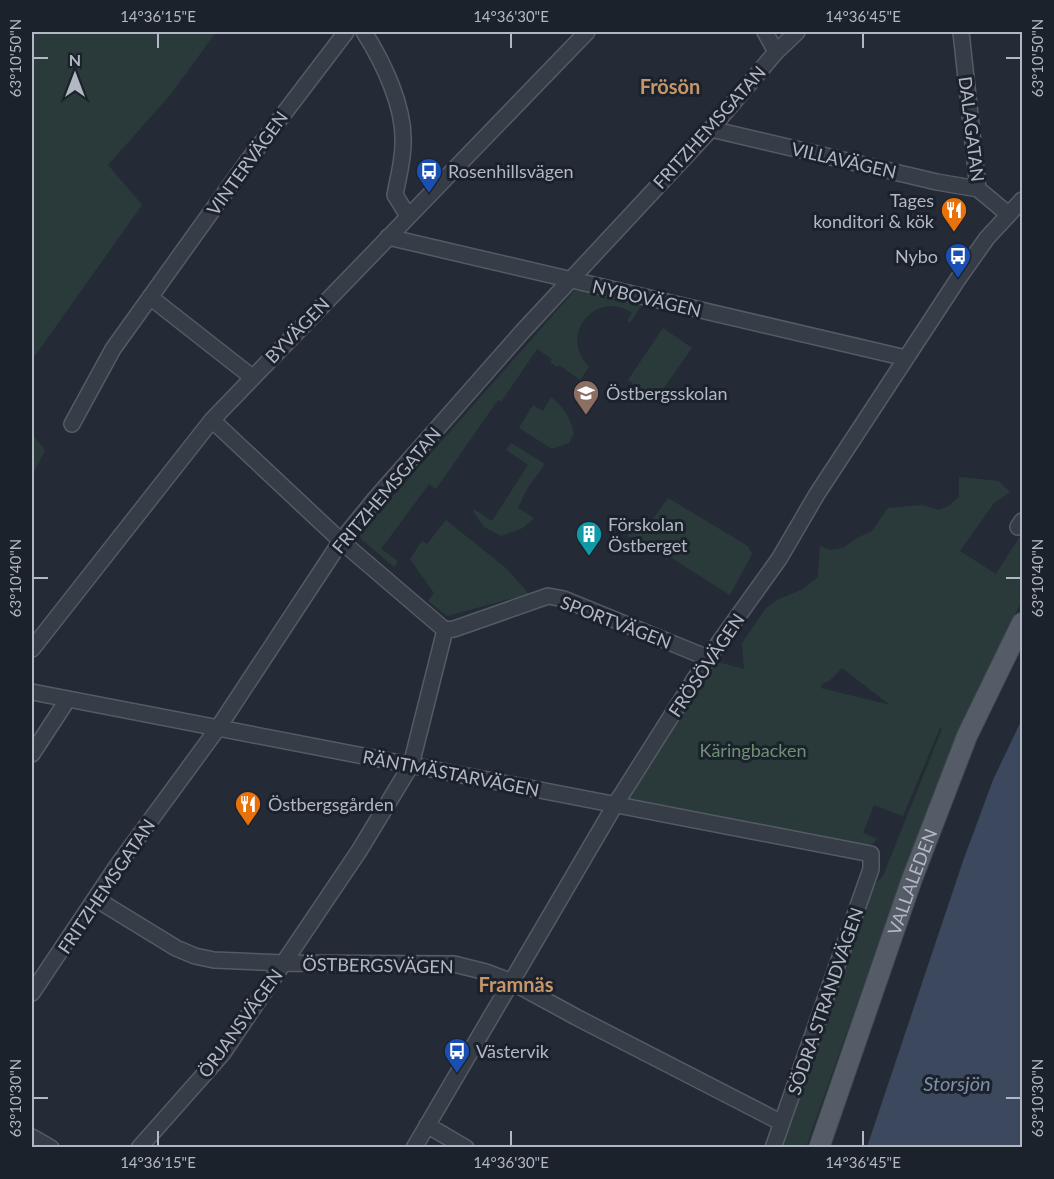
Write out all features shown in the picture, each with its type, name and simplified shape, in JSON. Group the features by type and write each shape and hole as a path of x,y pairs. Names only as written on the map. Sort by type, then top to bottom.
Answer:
{"main road":[{"name":"VALLALEDEN","path":"819,1148 912,879 967,736 1023,623"}],"street":[{"name":"VINTERVÄGEN","path":"72,424 113,349 290,103 346,32"},
{"path":"364,32 379,54 403,126 403,144 395,195 408,216"},
{"name":"BYVÄGEN","path":"32,650 212,420 587,32"},
{"path":"765,32 776,52"},
{"name":"FRITZHEMSGATAN","path":"32,993 117,866 218,728 341,541 375,499 571,280 711,129 776,52 797,32"},
{"name":"DALAGATAN","path":"961,32 978,189 1008,214"},
{"name":"VILLAVÄGEN","path":"711,129 937,182 978,189"},
{"name":"FRÖSÖVÄGEN","path":"414,1148 615,805 708,658 779,559 817,494 970,261 1008,214 1023,200"},
{"name":"NYBOVÄGEN","path":"388,237 906,358"},
{"path":"150,297 252,377"},
{"path":"212,420 341,541 445,630"},
{"name":"SPORTVÄGEN","path":"445,630 454,629 548,596 564,599 708,658"},
{"name":"ÖRJANSVÄGEN","path":"139,1148 223,1053 359,851 411,765 445,630"},
{"name":"RÄNTMÄSTARVÄGEN","path":"32,692 871,854"},
{"path":"32,754 68,699"},
{"name":"SÖDRA STRANDVÄGEN","path":"773,1148 871,870 871,854"},
{"name":"ÖSTBERGSVÄGEN","path":"96,899 176,948 195,956 214,960 284,963 454,964 486,972 510,981 782,1123"},
{"path":"427,1125 466,1148"},
{"path":"32,1137 51,1148"}],"green space":[{"path":"32,32 216,32 171,94 108,165 142,205 32,360"},
{"path":"577,288 643,303 630,323 627,321 632,313 619,307 606,306 585,319 579,329 577,342 580,354 589,367 580,380 559,365 557,367 550,362 552,359 537,349 501,402 498,400 436,489 429,484 381,549 398,561 394,567 361,539 360,534"},
{"path":"663,328 692,348 656,399 628,380"},
{"path":"551,397 566,413 574,433 569,443 552,449 519,428 533,405 543,411"},
{"path":"32,434 45,450 32,476"},
{"path":"511,443 545,464 527,489 518,508 534,518 523,528 501,536 484,527 473,511 474,509 492,521 528,465 506,450"},
{"name":"Käringbacken","path":"959,477 999,481 1010,492 994,503 960,551 996,574 1022,533 1022,600 958,734 893,902 806,1147 779,1147 872,887 883,876 942,729 940,728 903,816 874,805 863,833 877,839 866,850 623,803 714,661 744,669 742,643 766,608 779,599 803,589 818,577 820,546 830,550 843,548 872,531 888,508 923,505 939,510 959,497","holes":["842,668 890,705 821,688 822,684 829,681"]},
{"path":"668,498 748,546 752,554 730,595 670,557 667,559 627,536 634,524 645,530"},
{"path":"446,520 506,568 529,594 447,616 428,601 434,593 410,559 422,541 427,544"}],"water":[{"name":"Storsjön","path":"1022,719 1022,1147 867,1147 963,861 993,780"}],"place":[{"name":"Rosenhillsvägen","path":"429,194"},
{"name":"Tages konditori & kök","path":"954,233"},
{"name":"Nybo","path":"958,279"},
{"name":"Östbergsskolan","path":"586,416"},
{"name":"Förskolan Östberget","path":"589,557"},
{"name":"Östbergsgården","path":"248,827"},
{"name":"Västervik","path":"457,1074"}],"district":[{"name":"Frösön","path":"670,86"},
{"name":"Framnäs","path":"516,984"}]}
